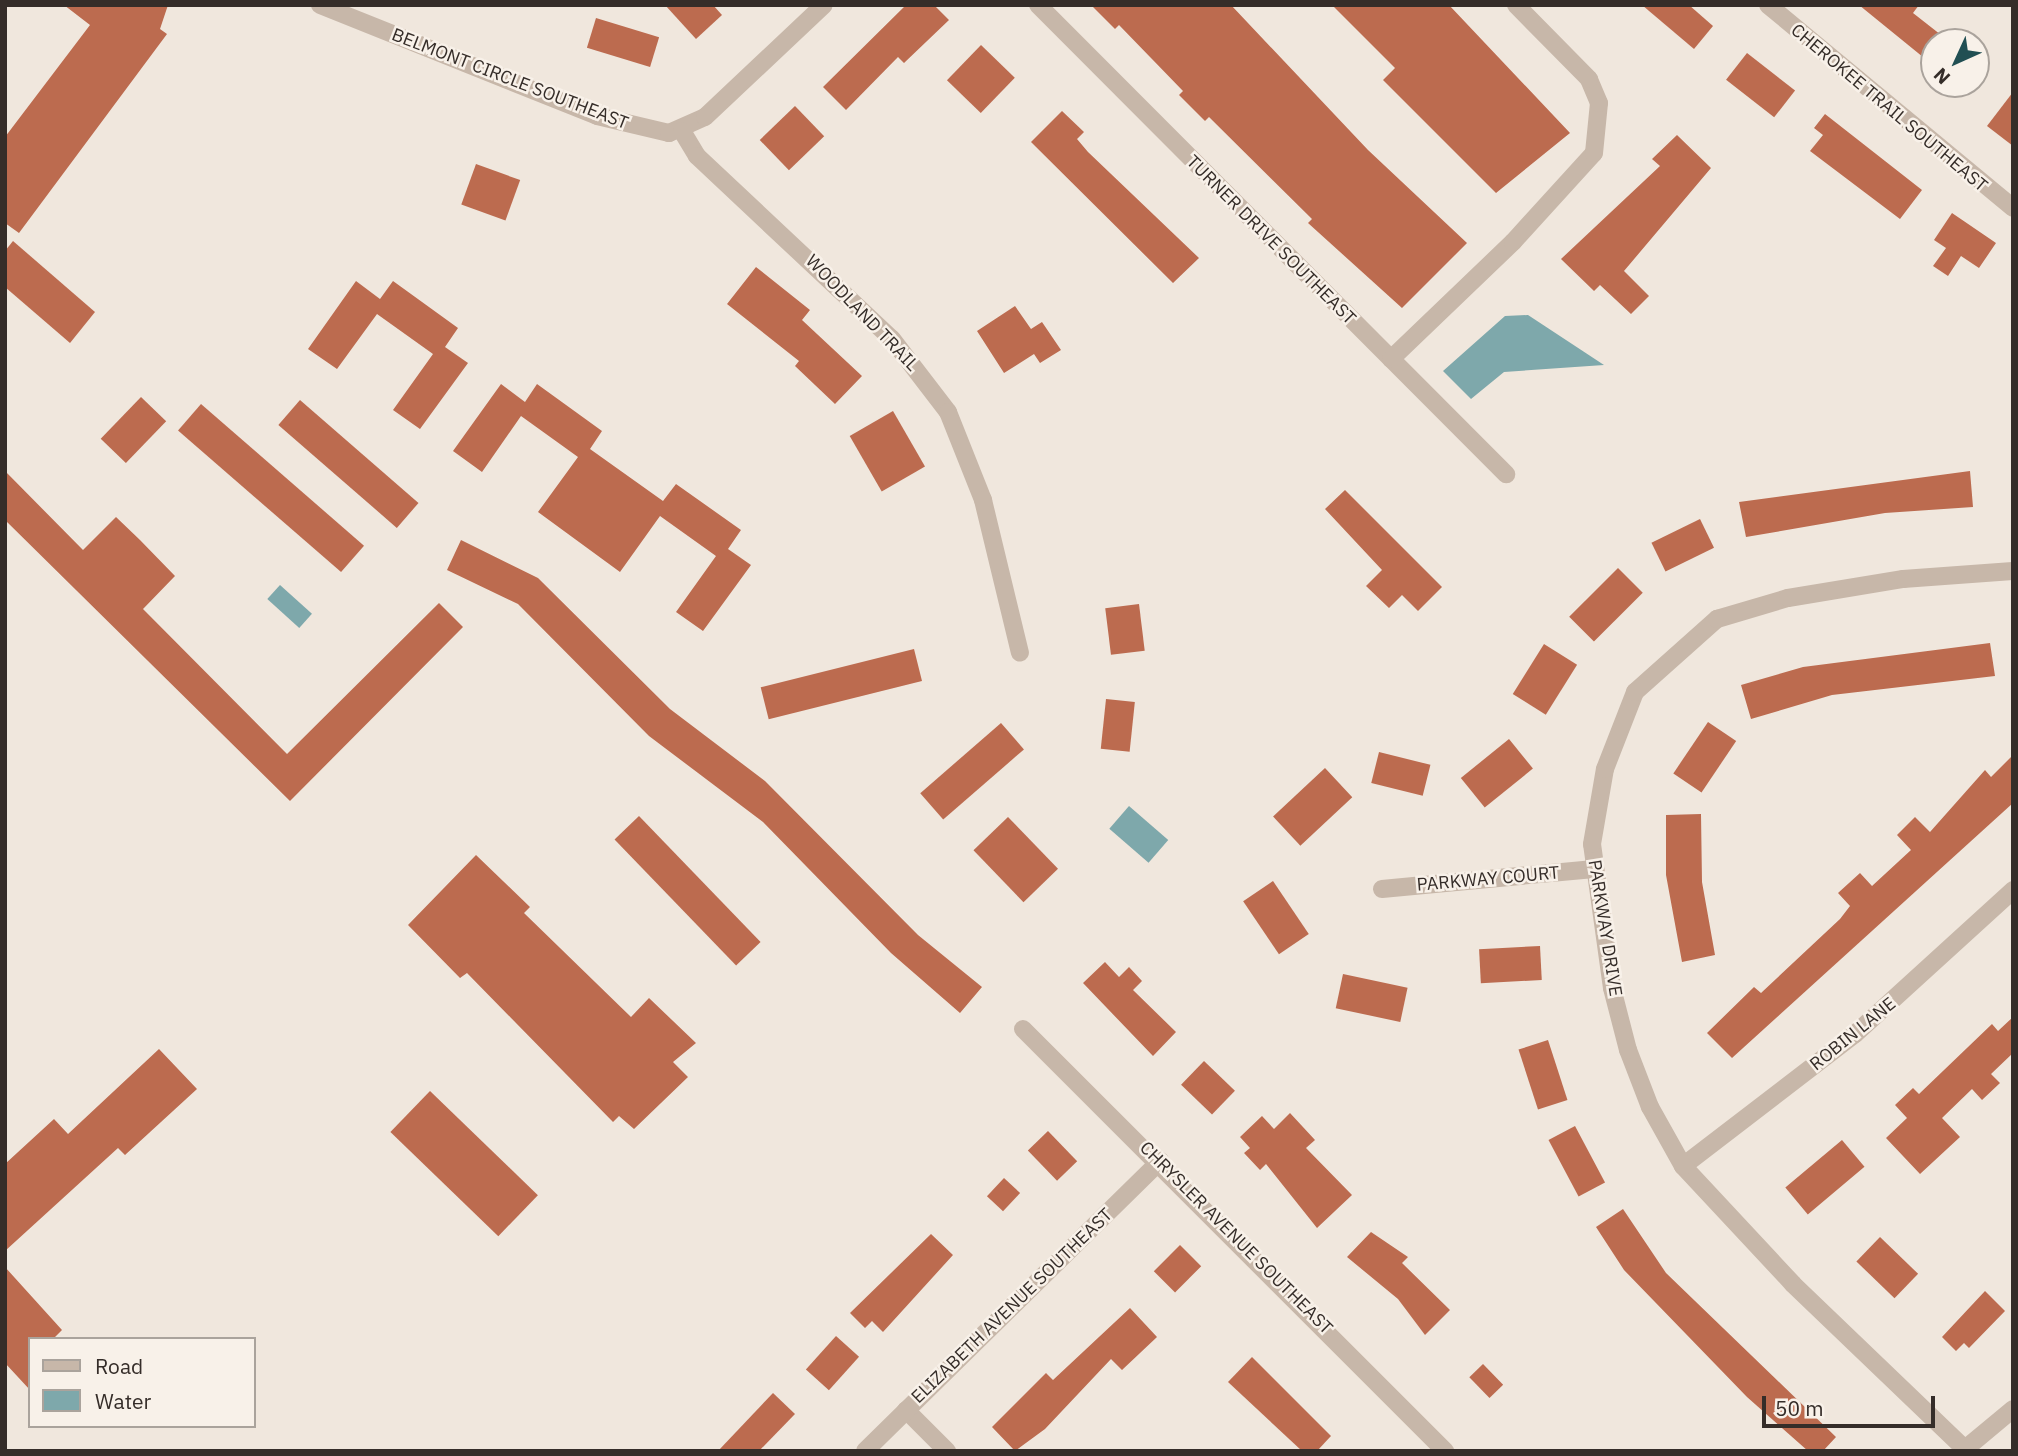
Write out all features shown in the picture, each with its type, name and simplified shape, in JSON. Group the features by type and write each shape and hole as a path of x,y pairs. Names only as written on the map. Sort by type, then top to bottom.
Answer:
{"street":[{"name":"BELMONT CIRCLE SOUTHEAST","path":"320,5 597,116 655,132 682,131"},
{"path":"682,131 705,117 824,5"},
{"name":"TURNER DRIVE SOUTHEAST","path":"1038,5 1506,474"},
{"path":"1391,359 1522,233 1594,153 1600,103 1589,79 1516,5"},
{"name":"CHEROKEE TRAIL SOUTHEAST","path":"1768,5 2013,208"},
{"name":"WOODLAND TRAIL","path":"682,131 697,156 892,340 948,412 983,500 1020,653"},
{"name":"PARKWAY DRIVE","path":"1966,1450 1793,1284 1683,1166 1628,1050 1594,869 1605,769 1635,692 1717,619 1852,587 2013,571"},
{"name":"PARKWAY COURT","path":"1382,889 1594,869"},
{"name":"ROBIN LANE","path":"1683,1166 1855,1034 2013,890"},
{"name":"CHRYSLER AVENUE SOUTHEAST","path":"1023,1029 1160,1161 1446,1451"},
{"name":"ELIZABETH AVENUE SOUTHEAST","path":"865,1451 1160,1161"},
{"path":"1966,1450 2013,1409"},
{"path":"906,1410 947,1451"}],"water":[{"path":"1528,315 1604,365 1504,372 1471,399 1443,371 1505,316"},
{"path":"280,585 312,614 299,628 267,599"},
{"path":"1129,806 1168,840 1149,863 1109,829"}],"building":[{"path":"64,5 168,5 160,29 167,34 19,233 5,223 5,137 90,25"},
{"path":"665,5 713,5 722,15 696,39"},
{"path":"906,5 934,5 949,20 904,63 898,57 846,110 823,87"},
{"path":"1091,5 1231,5 1368,150 1467,243 1402,308 1308,223 1312,219 1209,117 1205,121 1179,95 1183,91 1119,25 1115,29"},
{"path":"1332,5 1449,5 1570,133 1496,193 1383,80 1395,68"},
{"path":"1642,5 1689,5 1713,26 1694,49"},
{"path":"1859,5 1919,5 1913,13 1932,28 1920,28 1920,55"},
{"path":"596,18 659,37 650,67 587,48"},
{"path":"981,45 1015,78 981,113 947,80"},
{"path":"1747,53 1795,91 1774,117 1726,80"},
{"path":"2013,92 2013,146 1987,126"},
{"path":"795,106 824,136 789,170 760,140"},
{"path":"1062,111 1084,132 1077,139 1088,152 1199,258 1173,283 1031,142"},
{"path":"1825,114 1922,190 1900,219 1810,151 1823,135 1814,128"},
{"path":"1677,135 1711,168 1624,271 1649,296 1631,314 1600,285 1594,291 1561,259 1660,166 1652,159"},
{"path":"476,164 520,180 505,220 461,204"},
{"path":"1952,213 1996,243 1979,268 1961,256 1948,276 1933,266 1946,248 1934,240"},
{"path":"13,241 95,312 70,343 5,287 5,251"},
{"path":"756,267 810,310 802,320 862,376 835,404 795,366 799,361 727,304"},
{"path":"356,281 380,299 393,281 458,328 445,347 468,363 420,429 393,410 433,354 377,314 337,369 308,349"},
{"path":"1015,306 1031,329 1042,322 1061,350 1040,363 1034,354 1004,373 977,331"},
{"path":"501,384 525,402 537,384 602,431 590,449 663,501 676,484 741,530 728,549 751,565 703,631 676,612 716,556 660,516 620,572 538,512 578,457 521,416 482,472 453,451"},
{"path":"141,397 166,421 126,463 101,439"},
{"path":"300,400 418,503 397,528 278,425"},
{"path":"201,404 364,546 341,572 178,430"},
{"path":"893,411 925,466 882,491 850,436"},
{"path":"5,471 83,550 116,517 140,540 175,576 143,609 287,754 439,603 463,627 290,801 5,520"},
{"path":"1970,471 1973,507 1885,513 1746,537 1739,502"},
{"path":"1345,490 1442,587 1418,611 1402,595 1389,608 1366,586 1382,570 1325,509"},
{"path":"1700,519 1714,548 1665,571 1651,543"},
{"path":"461,540 538,578 670,709 765,781 918,935 982,987 960,1013 891,953 763,822 649,736 518,604 447,570"},
{"path":"1618,568 1643,593 1594,642 1569,617"},
{"path":"1139,604 1145,651 1111,655 1105,608"},
{"path":"1990,643 1995,676 1832,695 1751,719 1741,685 1803,667"},
{"path":"1544,644 1577,665 1546,715 1513,694"},
{"path":"914,649 922,681 769,719 761,687"},
{"path":"1106,699 1135,702 1130,752 1101,749"},
{"path":"1708,722 1736,741 1702,792 1673,773"},
{"path":"1001,723 1024,749 943,820 920,793"},
{"path":"1509,739 1533,769 1485,808 1461,778"},
{"path":"1379,752 1430,765 1423,796 1371,783"},
{"path":"2013,755 2013,803 1732,1058 1707,1033 1754,987 1761,993 1840,919 1850,906 1838,893 1860,873 1872,886 1911,850 1897,835 1915,817 1930,832 1985,770 1991,777"},
{"path":"1325,768 1352,797 1300,846 1273,816"},
{"path":"1701,814 1702,882 1715,955 1682,962 1666,875 1666,815"},
{"path":"639,816 761,942 736,966 615,840"},
{"path":"1008,817 1058,869 1023,902 973,850"},
{"path":"476,855 530,907 524,913 631,1017 649,998 696,1043 673,1062 688,1077 634,1129 619,1116 613,1122 467,973 460,978 408,925"},
{"path":"1273,881 1309,934 1279,954 1243,901"},
{"path":"1540,946 1542,980 1481,983 1479,949"},
{"path":"1105,962 1119,977 1129,967 1142,981 1133,990 1176,1032 1153,1056 1083,983"},
{"path":"1343,974 1408,988 1400,1022 1336,1008"},
{"path":"2013,1017 2013,1053 1991,1074 2000,1083 1982,1100 1972,1089 1942,1118 1960,1137 1920,1174 1886,1138 1907,1118 1895,1105 1913,1088 1919,1094 1992,1024 1998,1031"},
{"path":"1548,1040 1567,1100 1538,1109 1519,1050"},
{"path":"159,1049 197,1089 125,1155 118,1148 5,1251 5,1164 54,1119 68,1134"},
{"path":"1204,1061 1235,1091 1212,1115 1181,1085"},
{"path":"430,1091 538,1195 498,1236 390,1132"},
{"path":"1290,1113 1315,1140 1306,1148 1352,1195 1317,1228 1266,1164 1260,1170 1244,1153 1250,1148 1240,1137 1262,1116 1274,1129"},
{"path":"1575,1126 1605,1183 1579,1197 1549,1140"},
{"path":"1048,1131 1077,1161 1057,1181 1028,1150"},
{"path":"1842,1140 1864,1167 1808,1214 1785,1188"},
{"path":"1004,1178 1020,1193 1003,1211 987,1196"},
{"path":"1623,1209 1666,1273 1836,1437 1823,1451 1808,1451 1747,1397 1624,1270 1596,1227"},
{"path":"1371,1232 1408,1257 1402,1263 1450,1310 1425,1335 1398,1299 1347,1257"},
{"path":"931,1234 953,1255 883,1332 872,1321 865,1328 850,1313"},
{"path":"1880,1237 1918,1274 1895,1298 1856,1261"},
{"path":"1180,1245 1201,1266 1175,1292 1154,1271"},
{"path":"5,1267 62,1330 55,1337 28,1337 28,1388 5,1363"},
{"path":"1985,1291 2005,1311 1969,1348 1964,1343 1956,1351 1942,1337"},
{"path":"1130,1308 1157,1337 1122,1370 1111,1359 1045,1429 1015,1451 992,1427 1046,1373 1053,1380"},
{"path":"836,1336 859,1357 829,1390 806,1369"},
{"path":"1252,1357 1331,1436 1317,1451 1302,1451 1228,1382"},
{"path":"1483,1364 1503,1385 1489,1398 1469,1377"},
{"path":"773,1393 795,1414 759,1451 718,1451"}]}
